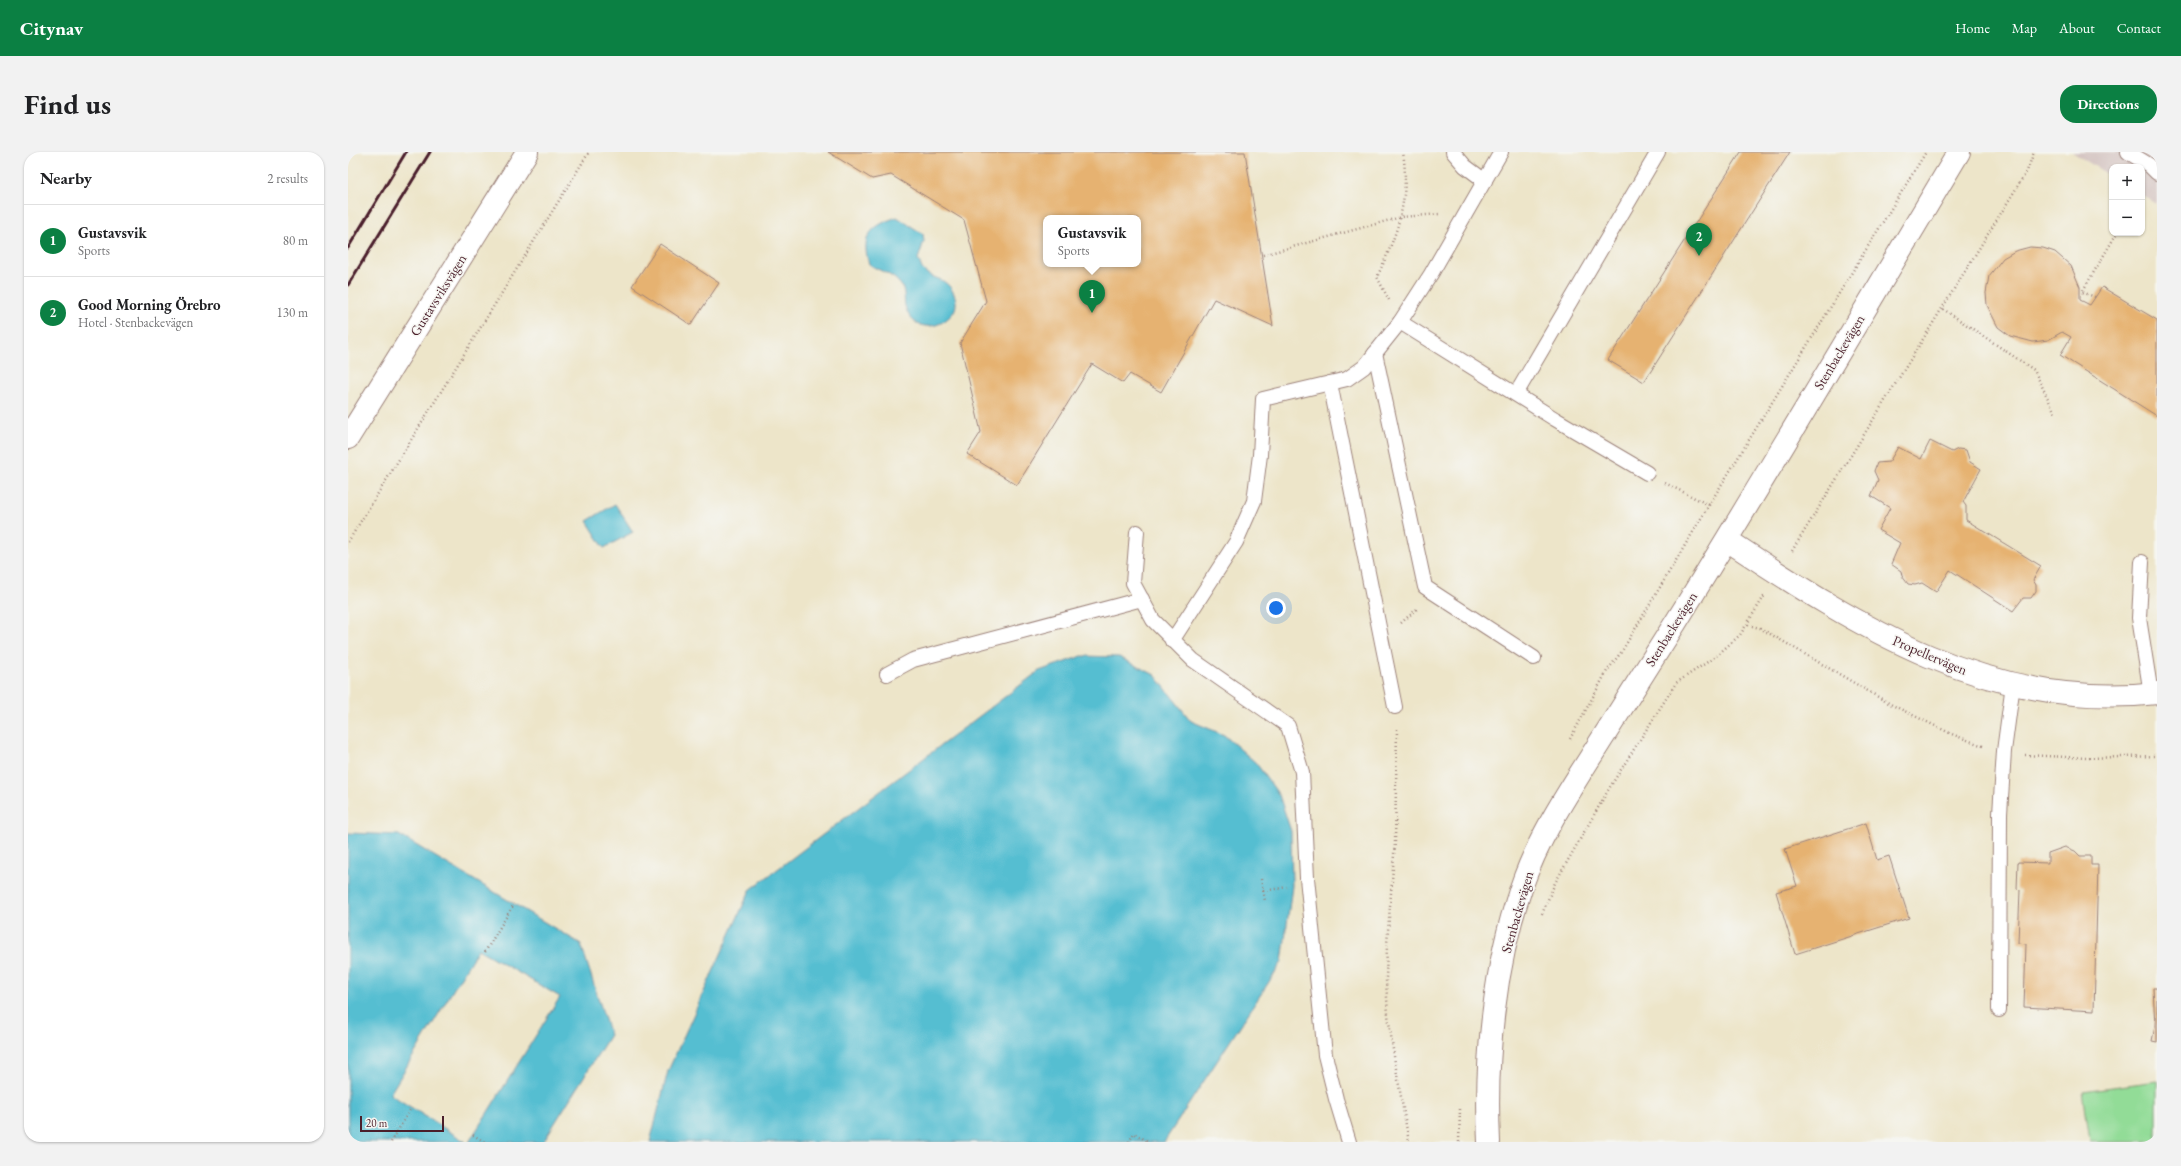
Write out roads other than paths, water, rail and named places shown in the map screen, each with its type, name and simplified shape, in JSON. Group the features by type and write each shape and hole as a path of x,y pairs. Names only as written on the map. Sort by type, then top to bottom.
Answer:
{"street":[{"name":"Gustavsviksvägen","path":"348,438 527,152"},
{"name":"Stenbackevägen","path":"1489,1142 1487,1094 1491,1047 1507,938 1521,887 1540,842 1570,790 1727,540 1960,152"},
{"name":"Propellervägen","path":"1727,540 1778,574 1839,611 1918,653 1981,676 2013,684 2077,695 2121,697 2154,693"}],"lane":[{"path":"1453,152 1465,166 1485,181"},
{"path":"1172,641 1236,542 1254,501 1260,454 1262,399 1347,379 1364,367 1400,322 1501,152"},
{"path":"1516,394 1658,152"},
{"path":"2128,152 2149,165 2157,173"},
{"path":"1400,322 1555,419 1647,473"},
{"path":"1375,353 1425,587 1534,658"},
{"path":"1330,383 1395,707"},
{"path":"1137,532 1133,582 1153,620 1172,641 1193,660 1288,726 1302,772 1308,886 1325,1055 1349,1142"},
{"path":"2142,562 2139,618 2154,693"},
{"path":"887,674 914,660 1142,599"},
{"path":"1999,1010 2000,814 2004,751 2013,684"}],"water":[{"path":"897,217 923,234 924,241 918,259 923,270 931,276 944,281 951,288 956,299 956,307 952,314 947,319 934,326 921,325 915,322 906,309 903,287 890,275 869,264 866,246 870,233 880,224"},
{"path":"615,504 633,532 604,548 587,521"},
{"path":"1082,656 1119,657 1155,675 1191,721 1224,735 1256,763 1279,795 1291,831 1292,886 1282,962 1164,1142 650,1142 668,1071 750,890 1039,671"},
{"path":"348,833 399,835 581,944 610,1035 543,1142 469,1142 560,997 478,949 390,1094 466,1142 348,1142"}],"railway":[{"path":"348,248 406,152"},
{"path":"348,285 430,152"}],"place":[{"name":"Good Morning Örebro","path":"1699,256"},
{"name":"Gustavsvik","path":"1092,313"}]}
